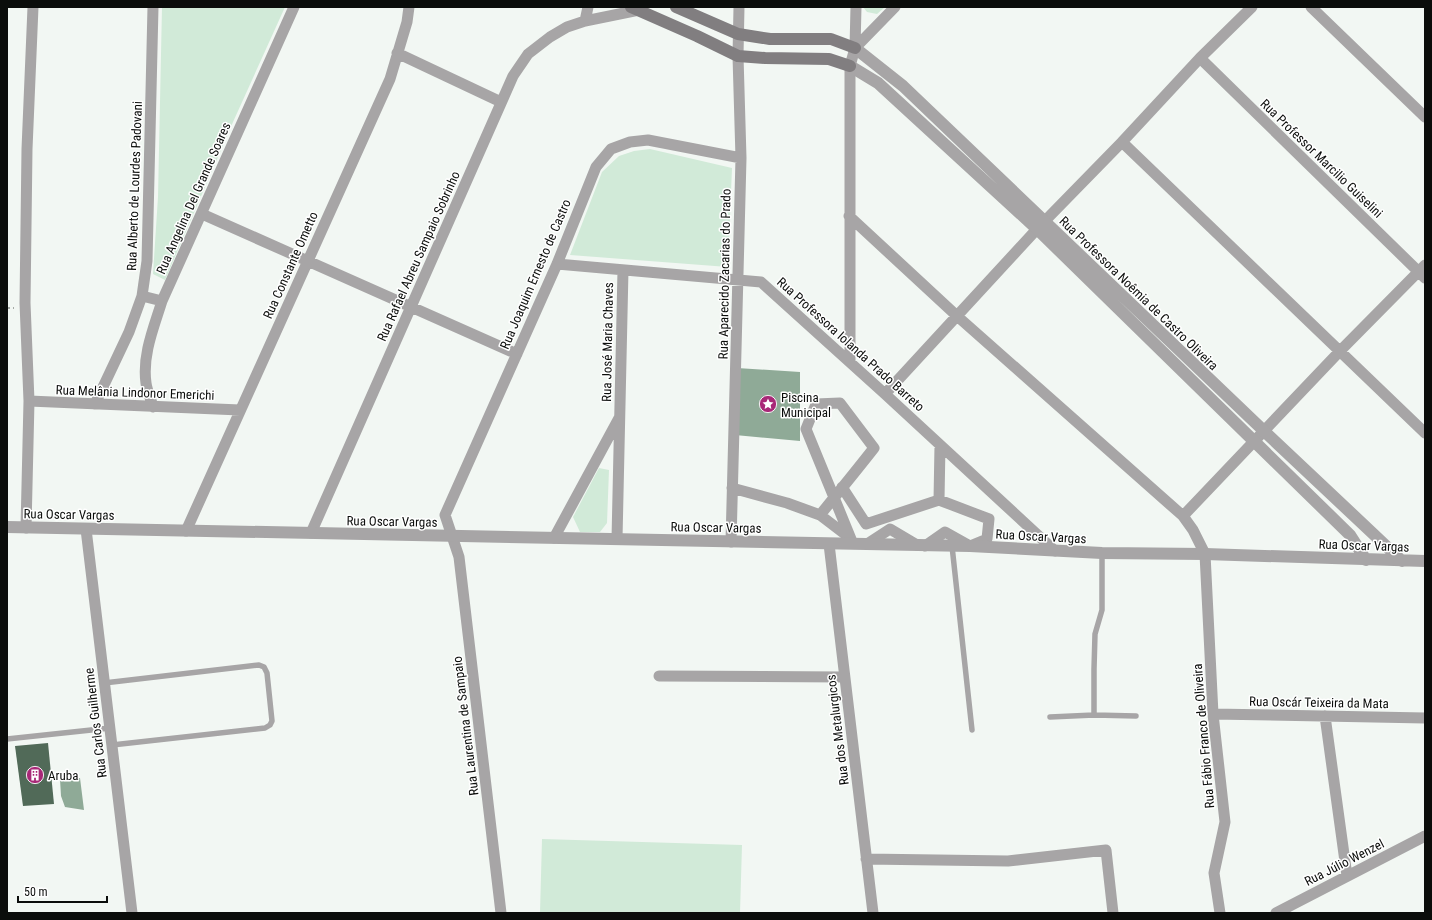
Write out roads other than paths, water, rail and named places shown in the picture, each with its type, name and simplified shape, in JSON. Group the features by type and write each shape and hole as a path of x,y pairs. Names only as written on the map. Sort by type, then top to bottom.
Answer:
{"main road":[{"path":"676,7 738,34 770,39 831,39 855,48"},
{"path":"637,8 738,56 829,59 850,66"}],"street":[{"path":"26,528 29,401 25,303 26,157 33,7"},
{"name":"Rua Alberto de Lourdes Padovani","path":"95,404 129,332 142,296 147,260 153,7"},
{"name":"Rua Angelina Del Grande Soares","path":"153,406 146,384 145,366 150,342 162,301 294,7"},
{"name":"Rua Constante Ometto","path":"186,531 390,79 407,22 409,7"},
{"path":"585,20 588,7"},
{"name":"Rua Aparecido Zacarias do Prado","path":"731,542 741,158 738,56 739,7"},
{"path":"850,362 850,66 855,48 856,7"},
{"path":"855,48 895,7"},
{"path":"886,394 1041,225 1122,142 1200,58 1252,7"},
{"path":"1311,7 1425,117"},
{"name":"Rua Rafael Abreu Sampaio Sobrinho","path":"311,533 512,76 528,54 550,37 567,27 585,20 637,8"},
{"name":"Rua Professora Noêmia de Castro Oliveira","path":"855,48 903,86 1253,442 1350,535 1366,560"},
{"path":"397,53 501,102"},
{"name":"Rua Professor Marcilio Guiselini","path":"1200,58 1423,272"},
{"name":"Rua Professora Noêmia de Castro Oliveira","path":"850,66 878,83 1041,225 1402,561"},
{"name":"Rua Joaquim Ernesto de Castro","path":"453,536 445,515 557,264 596,168 611,149 630,142 648,140 741,158"},
{"path":"1122,142 1425,433"},
{"path":"202,214 517,354"},
{"path":"849,216 957,316 1183,516 1193,530 1205,554"},
{"name":"Rua Professora Iolanda Prado Barreto","path":"557,264 762,282 886,394 1055,551"},
{"name":"Rua José Maria Chaves","path":"617,539 623,270"},
{"path":"1183,516 1339,352 1423,272"},
{"path":"142,296 162,301"},
{"name":"Rua Melânia Lindonor Emerichi","path":"29,401 240,410"},
{"path":"820,515 834,498 842,487 874,448 840,404 816,404 806,429 834,498 859,542"},
{"name":"Rua José Maria Chaves","path":"554,538 620,415"},
{"path":"939,500 940,445"},
{"path":"842,487 866,524 939,500 989,519 987,539 970,546 945,532 921,546"},
{"path":"732,488 787,503 820,515 859,542"},
{"name":"Rua Oscar Vargas","path":"7,527 829,544 859,542 1102,553 1205,554 1425,561"},
{"name":"Rua Carlos Guilherme","path":"86,529 132,913"},
{"name":"Rua Laurentina de Sampaio","path":"453,536 459,557 501,913"},
{"name":"Rua dos Metalurgicos","path":"829,544 873,913"},
{"name":"Rua Fábio Franco de Oliveira","path":"1205,554 1213,714 1225,822 1214,873 1220,913"},
{"path":"659,676 844,677"},
{"name":"Rua Oscár Teixeira da Mata","path":"1213,714 1425,718"},
{"path":"1325,716 1347,876"},
{"name":"Rua Júlio Wenzel","path":"1276,913 1425,836"},
{"path":"866,858 1008,861 1106,850 1113,913"}],"lane":[{"path":"952,546 972,730"},
{"path":"1094,715 1095,634 1102,610 1102,553"},
{"path":"104,683 259,665 264,667 268,673 272,721 270,725 265,728 112,745"},
{"path":"1050,717 1094,715 1136,716"},
{"path":"7,740 110,728"}],"place":[{"name":"Piscina Municipal","path":"768,404"},
{"name":"Aruba","path":"35,775"}]}
